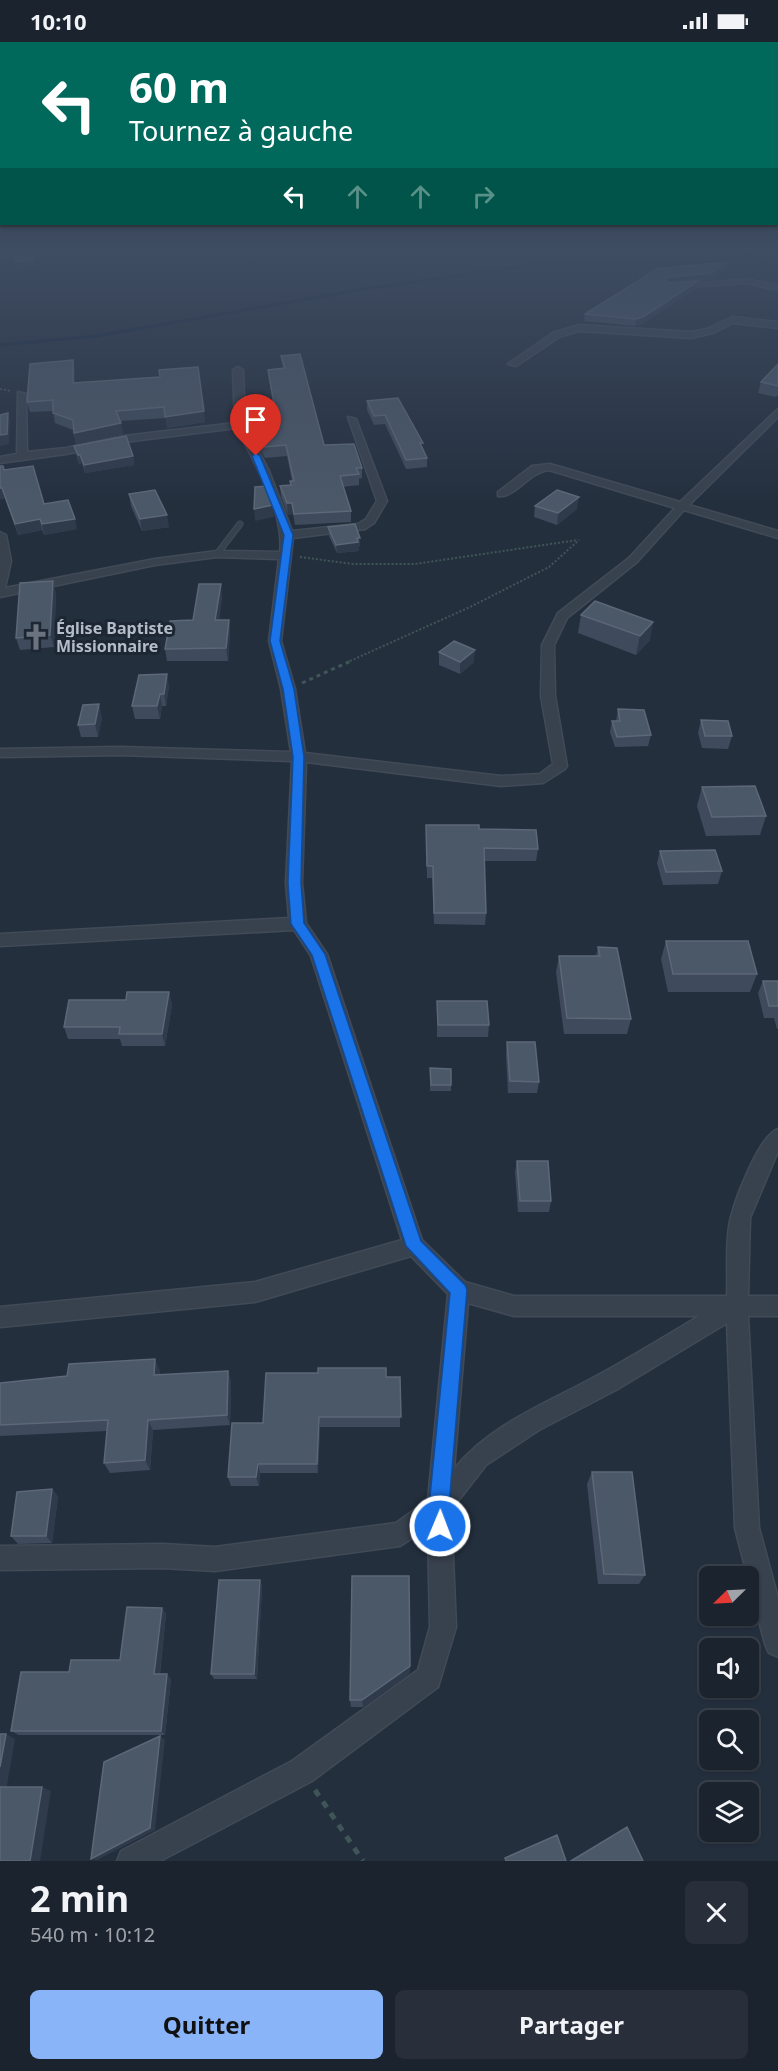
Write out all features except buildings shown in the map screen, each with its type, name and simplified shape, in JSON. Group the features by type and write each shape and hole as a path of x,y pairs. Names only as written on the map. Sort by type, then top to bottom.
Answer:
{"street":[{"path":"513,364 560,334"},
{"path":"674,334 697,334"},
{"path":"238,370 240,425 264,471 288,535 275,641 288,689 298,757 294,883 298,924 318,954 414,1246 459,1290 514,1306 778,1306"},
{"path":"21,394 22,456"},
{"path":"0,753 120,751 298,757 501,781 543,778 560,766 548,696 548,645 562,616 633,560 682,506 778,412"},
{"path":"288,535 362,527 370,521 382,501 351,419"},
{"path":"0,460 66,451 124,439 240,425"},
{"path":"502,494 536,468 550,467 778,535"},
{"path":"0,534 5,554 0,587"},
{"path":"0,593 116,568 217,554 286,556"},
{"path":"0,940 298,924"},
{"path":"778,1137 767,1151 740,1218 737,1305 747,1528 778,1644"},
{"path":"0,1317 255,1292 414,1246"},
{"path":"131,1861 302,1771 429,1678 443,1627 439,1506 459,1290"},
{"path":"0,1558 163,1556 215,1559 400,1534 439,1506 478,1457 531,1422 608,1382 737,1305"}],"lane":[{"path":"217,554 240,524"}],"path":[{"path":"286,556 353,564 416,564 579,540 549,567 470,607 288,689"},
{"path":"302,1771 363,1861"}],"waterway":[{"path":"0,345 109,334"}],"place":[{"name":"Église Baptiste Missionnaire","path":"36,637"}],"route":[{"path":"256,456 288,535 276,618 275,641 288,689 298,757 294,883 298,924 318,954 414,1246 459,1290 439,1506 440,1526"}]}
